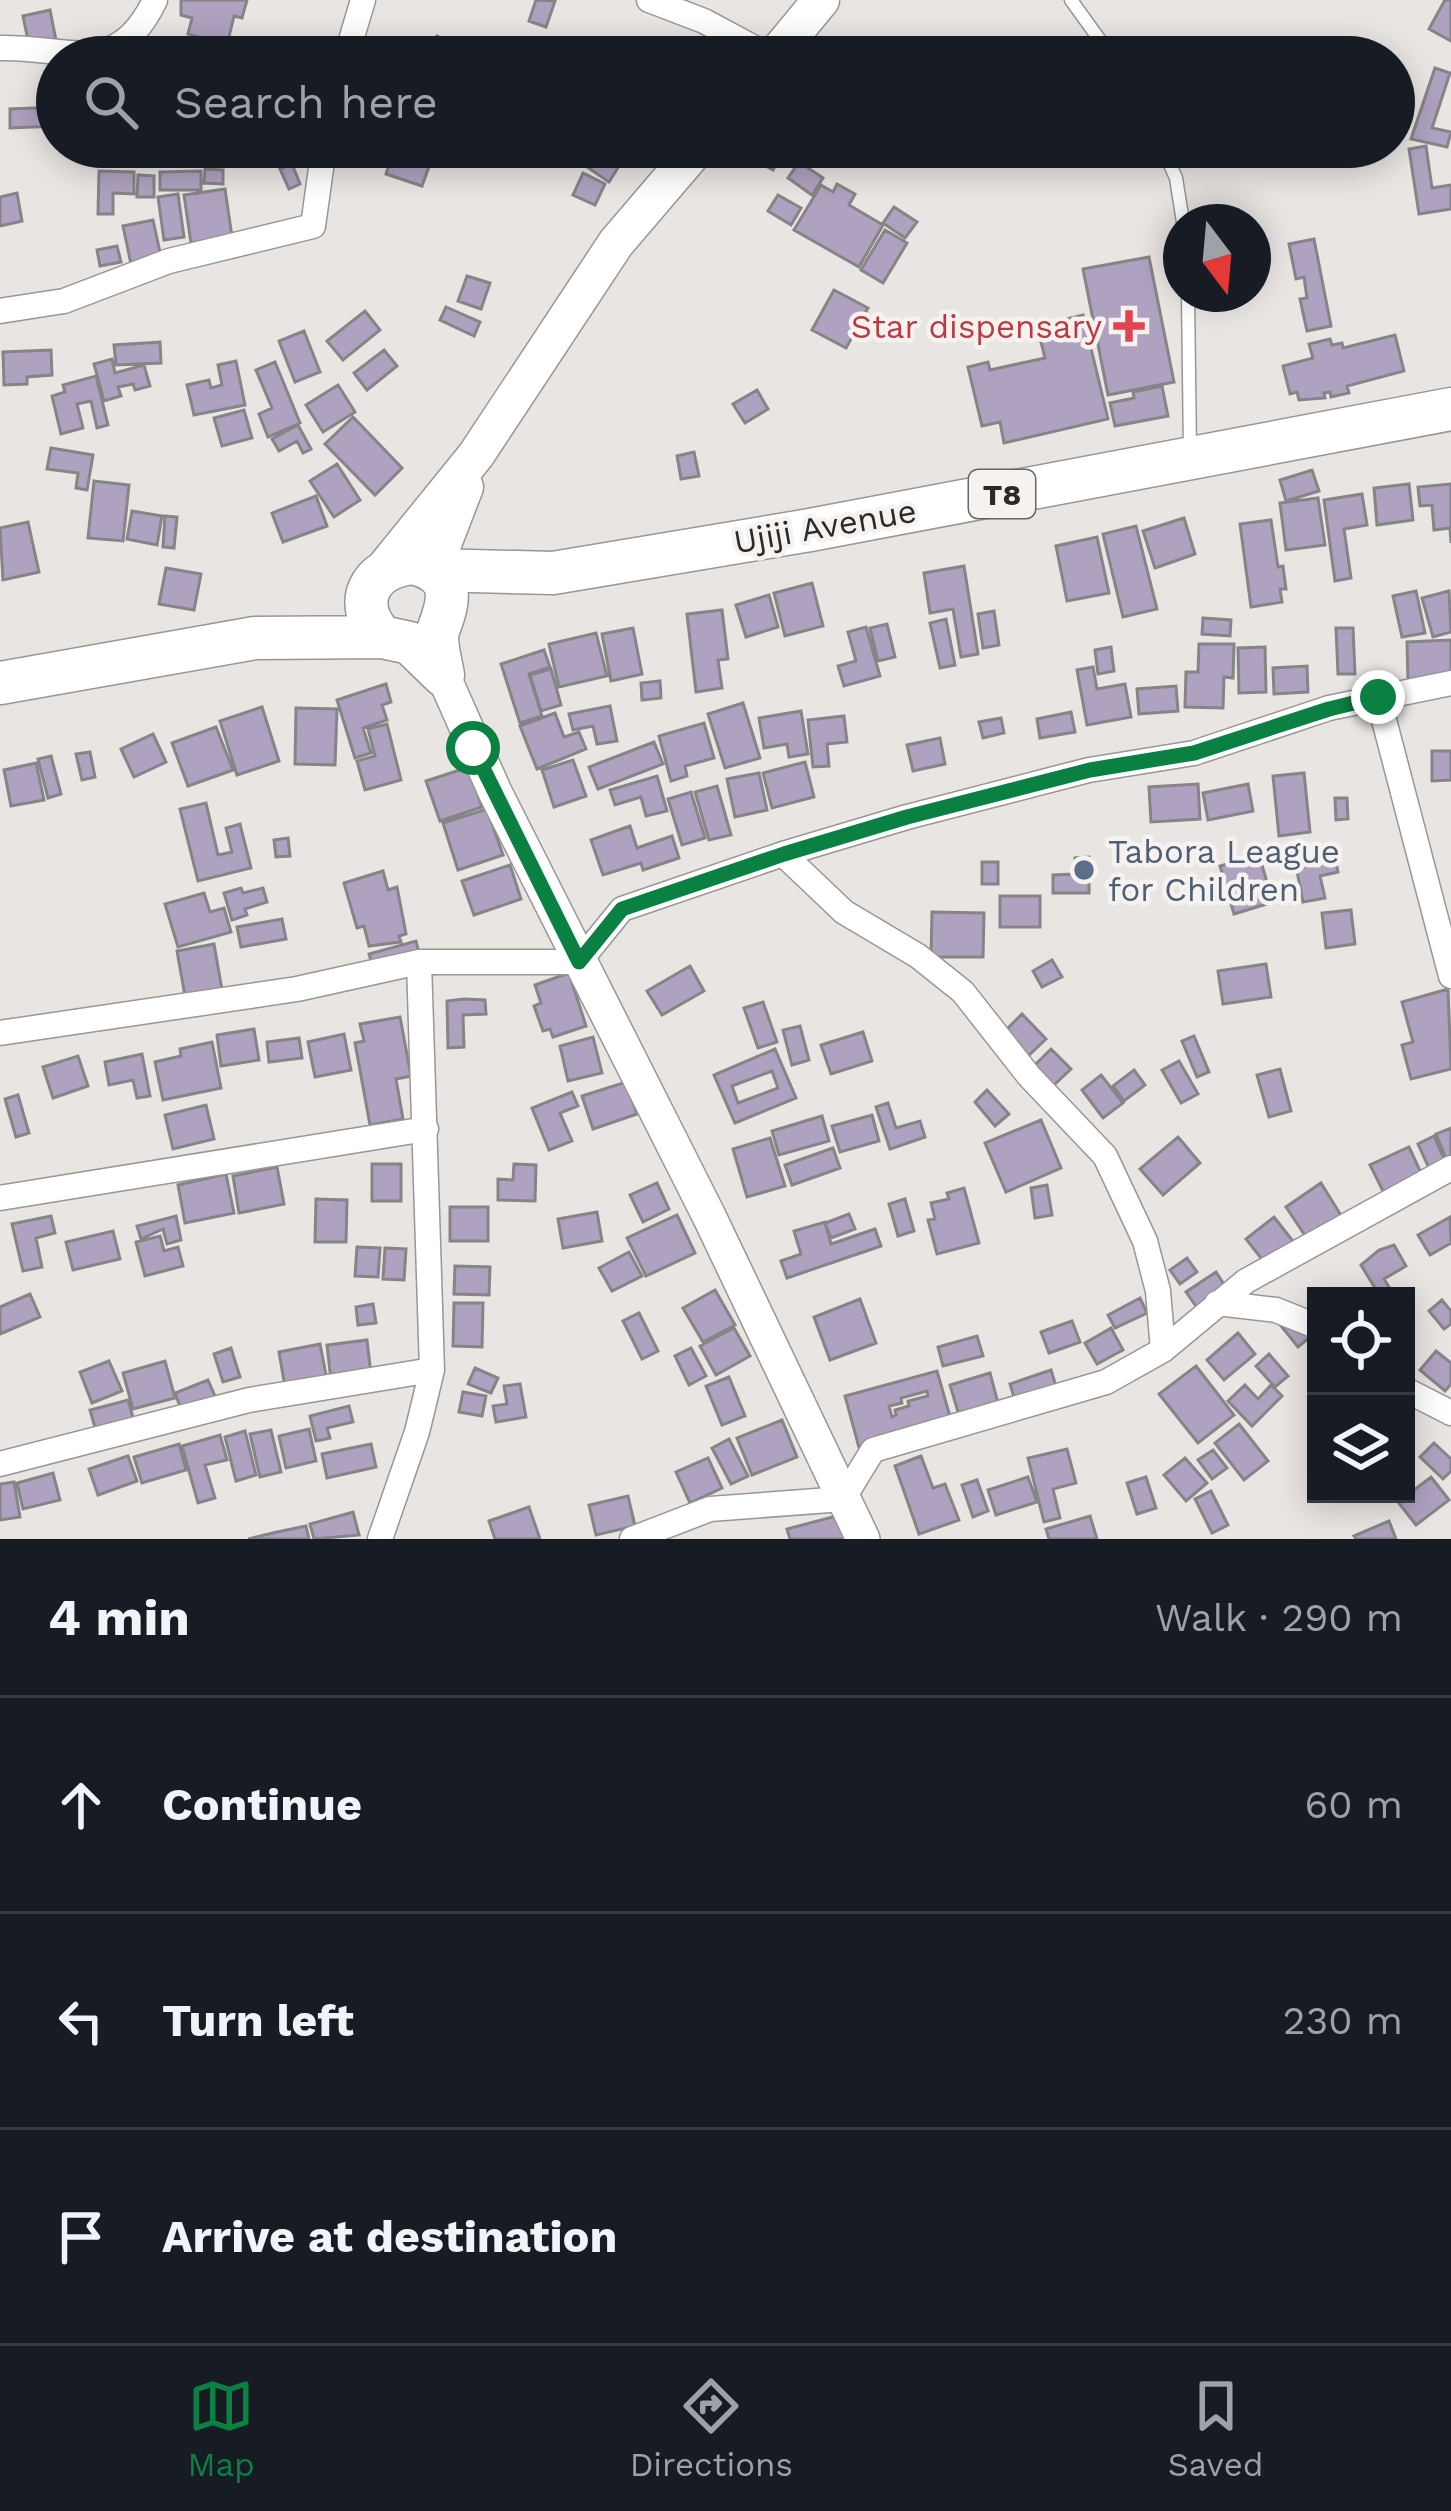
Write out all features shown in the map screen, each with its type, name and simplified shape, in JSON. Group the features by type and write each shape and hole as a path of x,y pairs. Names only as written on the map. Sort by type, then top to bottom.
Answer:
{"highway":[{"name":"Ujiji Avenue","path":"553,573 810,530 1451,409"},
{"path":"255,638 413,562 433,570 445,584 444,621 436,631 443,675"},
{"name":"T8","path":"433,570 553,573"},
{"name":"T8","path":"444,621 553,573"},
{"path":"374,583 371,626 382,637"},
{"path":"0,682 255,638 382,637 410,643 443,675"}],"main road":[{"path":"790,36 821,0"},
{"path":"374,583 476,455 616,243 680,168"},
{"path":"433,570 476,455"}],"street":[{"path":"132,36 155,0"},
{"path":"352,36 362,0"},
{"path":"649,0 732,36"},
{"path":"0,47 36,51"},
{"path":"0,311 64,301 169,261 313,226 321,168"},
{"path":"443,675 473,748 709,1216 863,1539"},
{"path":"579,962 622,909 784,854 1090,770 1194,753 1329,709 1451,683"},
{"path":"1378,697 1451,976"},
{"path":"784,854 844,912 918,956 963,992 1029,1076 1106,1156 1144,1241 1158,1291 1163,1350"},
{"path":"0,1033 297,989 419,962 579,962"},
{"path":"380,1539 417,1432 432,1370 419,962"},
{"path":"0,1198 426,1129"},
{"path":"843,1499 873,1450 1106,1382 1163,1350 1246,1281 1451,1168"},
{"path":"1217,1303 1276,1310 1307,1322"},
{"path":"0,1464 249,1400 432,1370"},
{"path":"1415,1395 1451,1413"},
{"path":"632,1539 710,1509 843,1499"}],"lane":[{"path":"1071,0 1097,36"},
{"path":"1171,168 1181,204"},
{"path":"1188,312 1190,459"}],"building":[{"path":"181,0 247,0 242,18 234,16 229,36 188,34 192,18 181,15"},
{"path":"536,0 555,1 546,27 529,21"},
{"path":"1445,0 1451,0 1451,41 1429,29"},
{"path":"50,10 55,36 36,36 36,59 32,60 23,16"},
{"path":"1435,68 1450,73 1432,128 1451,132 1447,147 1415,140"},
{"path":"36,108 36,127 10,128 10,109"},
{"path":"1426,146 1432,188 1451,185 1451,209 1419,214 1412,168 1415,148"},
{"path":"294,168 300,184 289,189 280,169"},
{"path":"388,168 428,168 422,186 386,174"},
{"path":"588,168 618,168 609,182"},
{"path":"795,168 808,168 823,178 812,195 788,178"},
{"path":"205,169 223,170 223,184 204,183"},
{"path":"99,171 134,172 134,194 113,193 113,214 98,214"},
{"path":"201,171 201,190 160,190 160,172"},
{"path":"583,173 605,184 595,205 573,195"},
{"path":"138,175 154,176 154,197 137,197"},
{"path":"837,184 855,194 849,205 883,225 859,267 794,230 821,185 833,192"},
{"path":"225,189 233,244 192,250 184,195"},
{"path":"17,193 22,221 0,226 0,197"},
{"path":"178,194 184,237 164,240 158,197"},
{"path":"778,195 801,208 791,225 768,211"},
{"path":"894,207 917,222 905,238 883,223"},
{"path":"153,220 161,257 131,264 123,226"},
{"path":"885,230 907,243 883,283 861,270"},
{"path":"1314,239 1331,326 1307,331 1300,299 1307,298 1304,277 1296,279 1289,244"},
{"path":"117,246 121,262 100,266 97,250"},
{"name":"Star dispensary","path":"1149,257 1174,382 1108,395 1083,269"},
{"path":"467,276 490,283 481,309 458,301"},
{"path":"834,290 868,308 846,348 812,330"},
{"path":"446,307 480,322 474,336 440,320"},
{"path":"365,311 380,330 343,360 327,341"},
{"path":"1083,315 1108,419 1004,443 1000,422 982,426 968,367 988,362 990,370 1045,358 1037,326"},
{"path":"304,331 320,372 295,382 279,341"},
{"path":"1395,335 1404,371 1347,386 1349,393 1331,397 1330,392 1324,393 1325,398 1299,400 1297,392 1290,394 1283,366 1313,358 1309,344 1330,339 1332,345 1342,343 1343,348"},
{"path":"160,342 161,363 116,365 114,345"},
{"path":"51,350 52,375 27,377 27,384 4,385 3,352"},
{"path":"384,350 397,366 367,390 354,373"},
{"path":"112,359 115,373 144,365 150,386 118,387 121,396 104,401 94,364"},
{"path":"236,361 245,405 194,415 187,385 209,380 211,388 222,385 218,365"},
{"path":"275,362 300,423 268,437 259,414 272,408 256,370"},
{"path":"96,376 108,425 97,428 91,401 77,404 83,428 61,434 52,396 65,392 63,385"},
{"path":"338,385 355,412 323,432 306,405"},
{"name":"Star dispensary","path":"1162,386 1168,416 1115,426 1110,403"},
{"path":"757,390 768,409 745,423 733,404"},
{"path":"244,410 252,438 222,446 214,418"},
{"path":"353,417 402,468 375,495 325,444"},
{"path":"298,425 311,449 303,453 297,441 279,451 272,439"},
{"path":"51,448 93,455 87,490 76,488 78,473 47,469"},
{"path":"694,452 699,476 681,479 677,456"},
{"path":"337,464 360,500 334,517 310,481"},
{"path":"1312,470 1319,491 1286,501 1280,480"},
{"path":"94,481 129,485 123,541 88,538"},
{"path":"1409,484 1413,520 1377,525 1374,488"},
{"path":"1451,484 1451,543 1450,528 1434,530 1432,505 1420,506 1418,487"},
{"path":"1362,494 1367,525 1344,529 1351,578 1335,581 1324,500"},
{"path":"316,496 327,526 283,542 272,513"},
{"path":"1318,498 1325,545 1286,550 1280,503"},
{"path":"132,511 162,516 157,545 127,539"},
{"path":"165,516 177,517 174,548 163,547"},
{"path":"1184,518 1195,554 1155,568 1143,531"},
{"path":"1271,520 1286,589 1280,589 1282,602 1251,607 1240,524"},
{"path":"28,522 39,572 3,580 0,528"},
{"path":"1136,526 1157,609 1123,617 1103,534"},
{"path":"1097,537 1109,593 1067,601 1056,546"},
{"path":"964,566 978,654 961,657 953,609 930,613 924,573"},
{"path":"166,568 201,574 194,610 159,604"},
{"path":"812,583 823,626 785,636 774,593"},
{"path":"1416,591 1425,633 1402,637 1393,596"},
{"path":"1449,591 1451,632 1433,637 1422,598"},
{"path":"769,595 778,627 746,637 736,605"},
{"path":"722,610 728,659 718,660 722,688 696,692 687,614"},
{"path":"994,611 999,645 983,648 978,614"},
{"path":"1203,618 1231,620 1230,636 1202,634"},
{"path":"946,619 955,665 940,668 930,623"},
{"path":"887,624 895,657 878,661 870,628"},
{"path":"866,627 880,676 844,686 838,666 856,661 848,632"},
{"path":"633,628 642,674 611,681 602,634"},
{"path":"1336,628 1353,628 1355,674 1338,674"},
{"path":"596,633 607,676 559,687 549,644"},
{"path":"1451,640 1451,681 1408,682 1407,642"},
{"path":"1199,644 1234,644 1233,678 1224,677 1223,708 1185,707 1186,672 1198,672"},
{"path":"1111,647 1114,671 1098,674 1095,650"},
{"path":"1265,647 1266,692 1239,693 1238,648"},
{"path":"544,650 550,667 529,674 542,716 520,723 501,664"},
{"path":"1307,666 1308,692 1274,694 1273,668"},
{"path":"1093,667 1097,689 1125,684 1131,717 1087,725 1077,670"},
{"path":"551,669 561,705 541,711 530,675"},
{"path":"660,681 661,698 642,700 641,683"},
{"path":"386,684 391,702 382,705 387,720 363,728 371,753 355,758 337,700"},
{"path":"1176,686 1178,711 1139,714 1137,689"},
{"path":"743,703 760,758 725,768 708,714"},
{"path":"610,706 617,741 597,744 593,726 573,730 569,714"},
{"path":"262,707 279,761 237,775 220,721"},
{"path":"296,708 337,709 335,765 295,764"},
{"path":"801,711 808,754 789,757 787,744 764,748 759,718"},
{"path":"1071,712 1075,732 1040,738 1037,719"},
{"path":"555,713 564,737 579,732 586,749 537,769 520,726"},
{"path":"844,716 847,742 827,744 829,766 813,767 808,720"},
{"path":"1001,718 1004,733 983,738 979,722"},
{"path":"704,723 714,758 685,766 687,776 671,781 659,736"},
{"path":"387,724 401,780 365,790 357,761 375,756 368,729"},
{"path":"216,727 233,770 188,786 172,743"},
{"path":"153,734 166,762 134,777 121,749"},
{"path":"940,738 945,764 913,771 907,745"},
{"path":"654,742 663,764 598,789 589,767"},
{"path":"1432,751 1451,751 1451,780 1432,781"},
{"path":"90,752 95,777 82,780 76,754"},
{"path":"51,756 61,794 48,798 38,759"},
{"path":"573,760 586,796 554,807 542,770"},
{"path":"805,762 814,797 772,808 763,773"},
{"path":"36,763 44,800 11,806 4,770"},
{"path":"469,767 482,807 440,821 426,781"},
{"path":"759,773 767,810 735,817 727,779"},
{"path":"1304,773 1310,832 1279,836 1273,776"},
{"path":"657,776 667,811 646,816 641,797 615,805 610,790"},
{"path":"1198,784 1200,819 1151,822 1149,787"},
{"path":"1248,784 1253,811 1208,820 1203,793"},
{"path":"717,786 731,835 709,840 695,792"},
{"path":"691,792 705,838 682,845 668,799"},
{"path":"1335,798 1347,798 1348,819 1336,820"},
{"path":"206,803 218,855 232,852 226,828 240,824 251,868 198,881 180,809"},
{"path":"487,809 503,855 458,870 443,823"},
{"path":"630,826 637,848 672,836 679,858 643,870 641,863 603,875 591,840"},
{"path":"288,838 290,856 276,857 274,840"},
{"path":"1089,857 1089,893 1053,893 1053,875 1075,874 1075,858"},
{"path":"1250,857 1252,864 1261,862 1273,902 1234,914 1220,866"},
{"path":"1335,858 1338,872 1320,876 1325,898 1303,902 1296,866"},
{"path":"982,862 998,862 998,884 982,884"},
{"path":"510,865 521,899 474,915 462,881"},
{"path":"383,871 388,890 397,887 406,934 399,936 401,942 369,946 364,926 357,928 344,883"},
{"path":"241,888 243,893 263,888 267,902 245,909 247,915 232,920 224,893"},
{"path":"204,893 210,912 224,908 231,932 178,947 165,904"},
{"path":"1000,896 1040,896 1040,927 1000,927"},
{"path":"1351,910 1355,944 1326,948 1322,913"},
{"path":"932,912 984,913 983,957 931,957"},
{"path":"282,919 286,939 241,947 237,927"},
{"path":"416,941 420,957 374,970 369,954"},
{"path":"214,944 222,990 185,996 177,951"},
{"path":"1052,960 1062,977 1042,987 1033,971"},
{"path":"1266,964 1271,997 1223,1004 1218,971"},
{"path":"690,966 704,991 662,1015 647,991"},
{"path":"569,973 586,1026 553,1037 550,1029 543,1031 534,1006 541,1003 535,985"},
{"path":"1448,989 1451,1069 1411,1079 1402,1045 1413,1042 1402,1002"},
{"path":"485,1000 486,1014 463,1015 464,1047 448,1048 447,1001"},
{"path":"763,1002 777,1042 758,1048 744,1008"},
{"path":"1022,1014 1046,1039 1024,1060 1000,1036"},
{"path":"400,1017 411,1076 396,1079 403,1119 370,1125 355,1043 364,1041 360,1024"},
{"path":"800,1026 809,1060 792,1065 783,1030"},
{"path":"254,1029 259,1060 221,1066 217,1035"},
{"path":"863,1032 872,1061 831,1074 821,1045"},
{"path":"344,1034 351,1070 315,1077 308,1042"},
{"path":"1194,1036 1209,1072 1197,1077 1182,1041"},
{"path":"593,1037 602,1073 568,1081 560,1046"},
{"path":"299,1038 302,1058 269,1062 267,1042"},
{"path":"212,1042 221,1088 163,1100 155,1062 181,1056 180,1049"},
{"path":"775,1049 796,1098 735,1123 714,1075","holes":["772,1071 778,1088 738,1103 732,1086"]},
{"path":"1051,1049 1071,1069 1053,1086 1034,1066"},
{"path":"142,1054 150,1096 137,1098 133,1080 109,1085 105,1062"},
{"path":"78,1056 88,1086 53,1098 43,1067"},
{"path":"1179,1061 1198,1094 1181,1103 1162,1070"},
{"path":"1280,1069 1291,1111 1269,1117 1257,1075"},
{"path":"1134,1070 1145,1085 1124,1101 1113,1086"},
{"path":"1101,1075 1123,1103 1103,1118 1082,1090"},
{"path":"626,1082 637,1114 593,1129 582,1096"},
{"path":"987,1090 1009,1114 995,1126 975,1102"},
{"path":"572,1092 578,1106 560,1113 572,1141 549,1150 532,1108"},
{"path":"18,1095 29,1133 16,1137 5,1099"},
{"path":"888,1103 896,1128 920,1121 925,1137 890,1149 876,1107"},
{"path":"206,1105 214,1139 173,1149 165,1115"},
{"path":"872,1115 879,1141 840,1152 832,1126"},
{"path":"822,1116 829,1141 779,1155 772,1131"},
{"path":"1041,1120 1061,1168 1006,1192 985,1143"},
{"path":"1451,1128 1451,1159 1447,1161 1436,1134"},
{"path":"1434,1136 1445,1161 1429,1168 1418,1144"},
{"path":"1178,1137 1200,1163 1163,1195 1140,1169"},
{"path":"770,1138 785,1186 747,1197 733,1149"},
{"path":"1409,1147 1422,1175 1384,1193 1370,1165"},
{"path":"833,1148 840,1168 792,1185 785,1165"},
{"path":"372,1164 401,1164 401,1201 372,1201"},
{"path":"514,1164 536,1165 535,1201 498,1200 498,1179 513,1180"},
{"path":"277,1167 284,1204 239,1213 233,1176"},
{"path":"226,1174 234,1213 185,1223 178,1185"},
{"path":"657,1183 669,1209 643,1222 630,1195"},
{"path":"1321,1183 1342,1217 1308,1240 1286,1207"},
{"path":"1047,1185 1052,1215 1035,1218 1031,1188"},
{"path":"964,1188 979,1243 937,1254 928,1220 935,1219 931,1203 949,1199 947,1193"},
{"path":"316,1199 347,1200 346,1242 315,1242"},
{"path":"905,1199 914,1231 898,1236 889,1204"},
{"path":"450,1207 488,1207 488,1241 450,1241"},
{"path":"597,1212 602,1241 563,1248 558,1219"},
{"path":"849,1214 855,1229 831,1238 825,1223"},
{"path":"677,1215 695,1253 646,1276 627,1238"},
{"path":"51,1216 55,1233 36,1238 42,1267 23,1271 12,1224"},
{"path":"176,1216 181,1240 167,1244 163,1229 141,1239 137,1226"},
{"path":"1274,1217 1296,1245 1268,1267 1246,1239"},
{"path":"1450,1217 1451,1243 1430,1255 1418,1235"},
{"path":"825,1222 831,1244 875,1229 881,1246 787,1278 781,1261 801,1254 794,1231"},
{"path":"113,1231 120,1259 73,1270 66,1242"},
{"path":"160,1236 164,1251 178,1247 183,1266 145,1276 136,1242"},
{"path":"1394,1245 1406,1266 1384,1279 1389,1287 1374,1287 1361,1265"},
{"path":"357,1247 380,1248 378,1277 355,1276"},
{"path":"385,1248 406,1249 404,1280 383,1279"},
{"path":"629,1252 642,1276 612,1291 599,1268"},
{"path":"1187,1258 1197,1272 1180,1284 1170,1270"},
{"path":"455,1266 490,1267 489,1295 454,1294"},
{"path":"1216,1272 1227,1289 1198,1309 1186,1292"},
{"path":"715,1290 735,1325 703,1342 683,1308"},
{"path":"30,1294 40,1317 0,1334 0,1307"},
{"path":"1140,1298 1147,1313 1115,1328 1108,1315"},
{"path":"860,1299 876,1343 830,1360 814,1317"},
{"path":"1442,1300 1451,1311 1451,1324 1444,1329 1429,1311"},
{"path":"454,1303 483,1303 482,1347 453,1346"},
{"path":"373,1304 376,1323 358,1325 356,1307"},
{"path":"639,1313 658,1351 642,1359 623,1321"},
{"path":"1072,1321 1080,1342 1049,1353 1041,1332"},
{"path":"1277,1321 1307,1332 1307,1340 1298,1347"},
{"path":"734,1328 750,1356 716,1375 700,1346"},
{"path":"1111,1328 1123,1350 1097,1364 1085,1343"},
{"path":"1238,1333 1255,1354 1224,1380 1207,1360"},
{"path":"977,1336 983,1356 943,1366 938,1347"},
{"path":"367,1340 371,1374 331,1380 327,1345"},
{"path":"320,1344 327,1380 285,1387 279,1352"},
{"path":"231,1348 240,1377 223,1382 214,1354"},
{"path":"691,1348 706,1376 689,1385 675,1356"},
{"path":"1436,1351 1451,1363 1451,1384 1445,1391 1420,1370"},
{"path":"1269,1354 1288,1376 1275,1387 1256,1366"},
{"path":"109,1361 122,1391 92,1403 80,1372"},
{"path":"165,1361 175,1398 133,1409 123,1373"},
{"path":"1196,1366 1234,1415 1198,1443 1159,1394"},
{"path":"475,1368 498,1378 491,1393 468,1384"},
{"path":"1051,1370 1059,1396 1018,1410 1010,1384"},
{"path":"937,1371 951,1420 860,1451 845,1396","holes":["927,1391 928,1396 908,1401 909,1406 895,1410 892,1417 889,1406 902,1403 901,1398"]},
{"path":"990,1373 998,1403 959,1415 950,1385"},
{"path":"729,1377 745,1416 722,1425 706,1386"},
{"path":"208,1380 217,1401 183,1414 175,1393"},
{"path":"520,1384 526,1417 496,1422 493,1406 507,1404 504,1386"},
{"path":"1245,1385 1258,1399 1271,1385 1282,1396 1252,1426 1228,1401"},
{"path":"463,1392 486,1396 482,1416 459,1412"},
{"path":"128,1400 134,1421 96,1431 90,1410"},
{"path":"349,1406 353,1422 327,1428 330,1438 316,1441 310,1416"},
{"path":"782,1420 797,1457 752,1475 737,1438"},
{"path":"1239,1424 1268,1461 1244,1480 1215,1443"},
{"path":"309,1429 316,1461 286,1468 279,1436"},
{"path":"271,1430 281,1472 260,1477 250,1434"},
{"path":"245,1431 256,1475 236,1481 225,1437"},
{"path":"220,1435 227,1460 205,1465 215,1498 198,1503 182,1446"},
{"path":"729,1439 748,1476 731,1484 712,1448"},
{"path":"1434,1443 1451,1459 1451,1471 1443,1479 1420,1457"},
{"path":"179,1444 186,1470 142,1483 134,1457"},
{"path":"371,1444 376,1467 327,1478 322,1454"},
{"path":"1067,1449 1076,1483 1053,1489 1060,1518 1044,1522 1028,1458"},
{"path":"1213,1450 1227,1468 1212,1479 1198,1460"},
{"path":"128,1456 137,1481 98,1495 89,1469"},
{"path":"921,1456 933,1488 945,1484 959,1520 919,1534 895,1466"},
{"path":"708,1458 722,1488 690,1503 676,1472"},
{"path":"1185,1458 1207,1483 1186,1501 1164,1475"},
{"path":"53,1473 60,1500 23,1509 17,1483"},
{"path":"1028,1477 1037,1502 996,1515 988,1490"},
{"path":"1146,1477 1156,1508 1137,1514 1127,1483"},
{"path":"1431,1477 1449,1500 1416,1525 1399,1503 1415,1503 1415,1489"},
{"path":"977,1480 988,1511 973,1517 962,1485"},
{"path":"14,1482 20,1517 0,1520 0,1484"},
{"path":"1211,1491 1228,1525 1212,1533 1195,1499"},
{"path":"628,1496 635,1526 596,1535 589,1505"},
{"path":"529,1507 540,1539 495,1539 489,1521"},
{"path":"353,1512 359,1535 314,1539 310,1524"},
{"path":"840,1515 846,1539 790,1539 787,1529"},
{"path":"1090,1516 1097,1539 1049,1539 1046,1529"},
{"path":"1389,1521 1396,1539 1354,1536"},
{"path":"306,1526 309,1539 248,1539 277,1532"}],"place":[{"name":"Star dispensary","path":"1129,326"},
{"name":"Tabora League for Children","path":"1084,870"}],"route":[{"path":"473,748 579,962 622,909 784,854 1090,770 1194,753 1378,697"}]}
